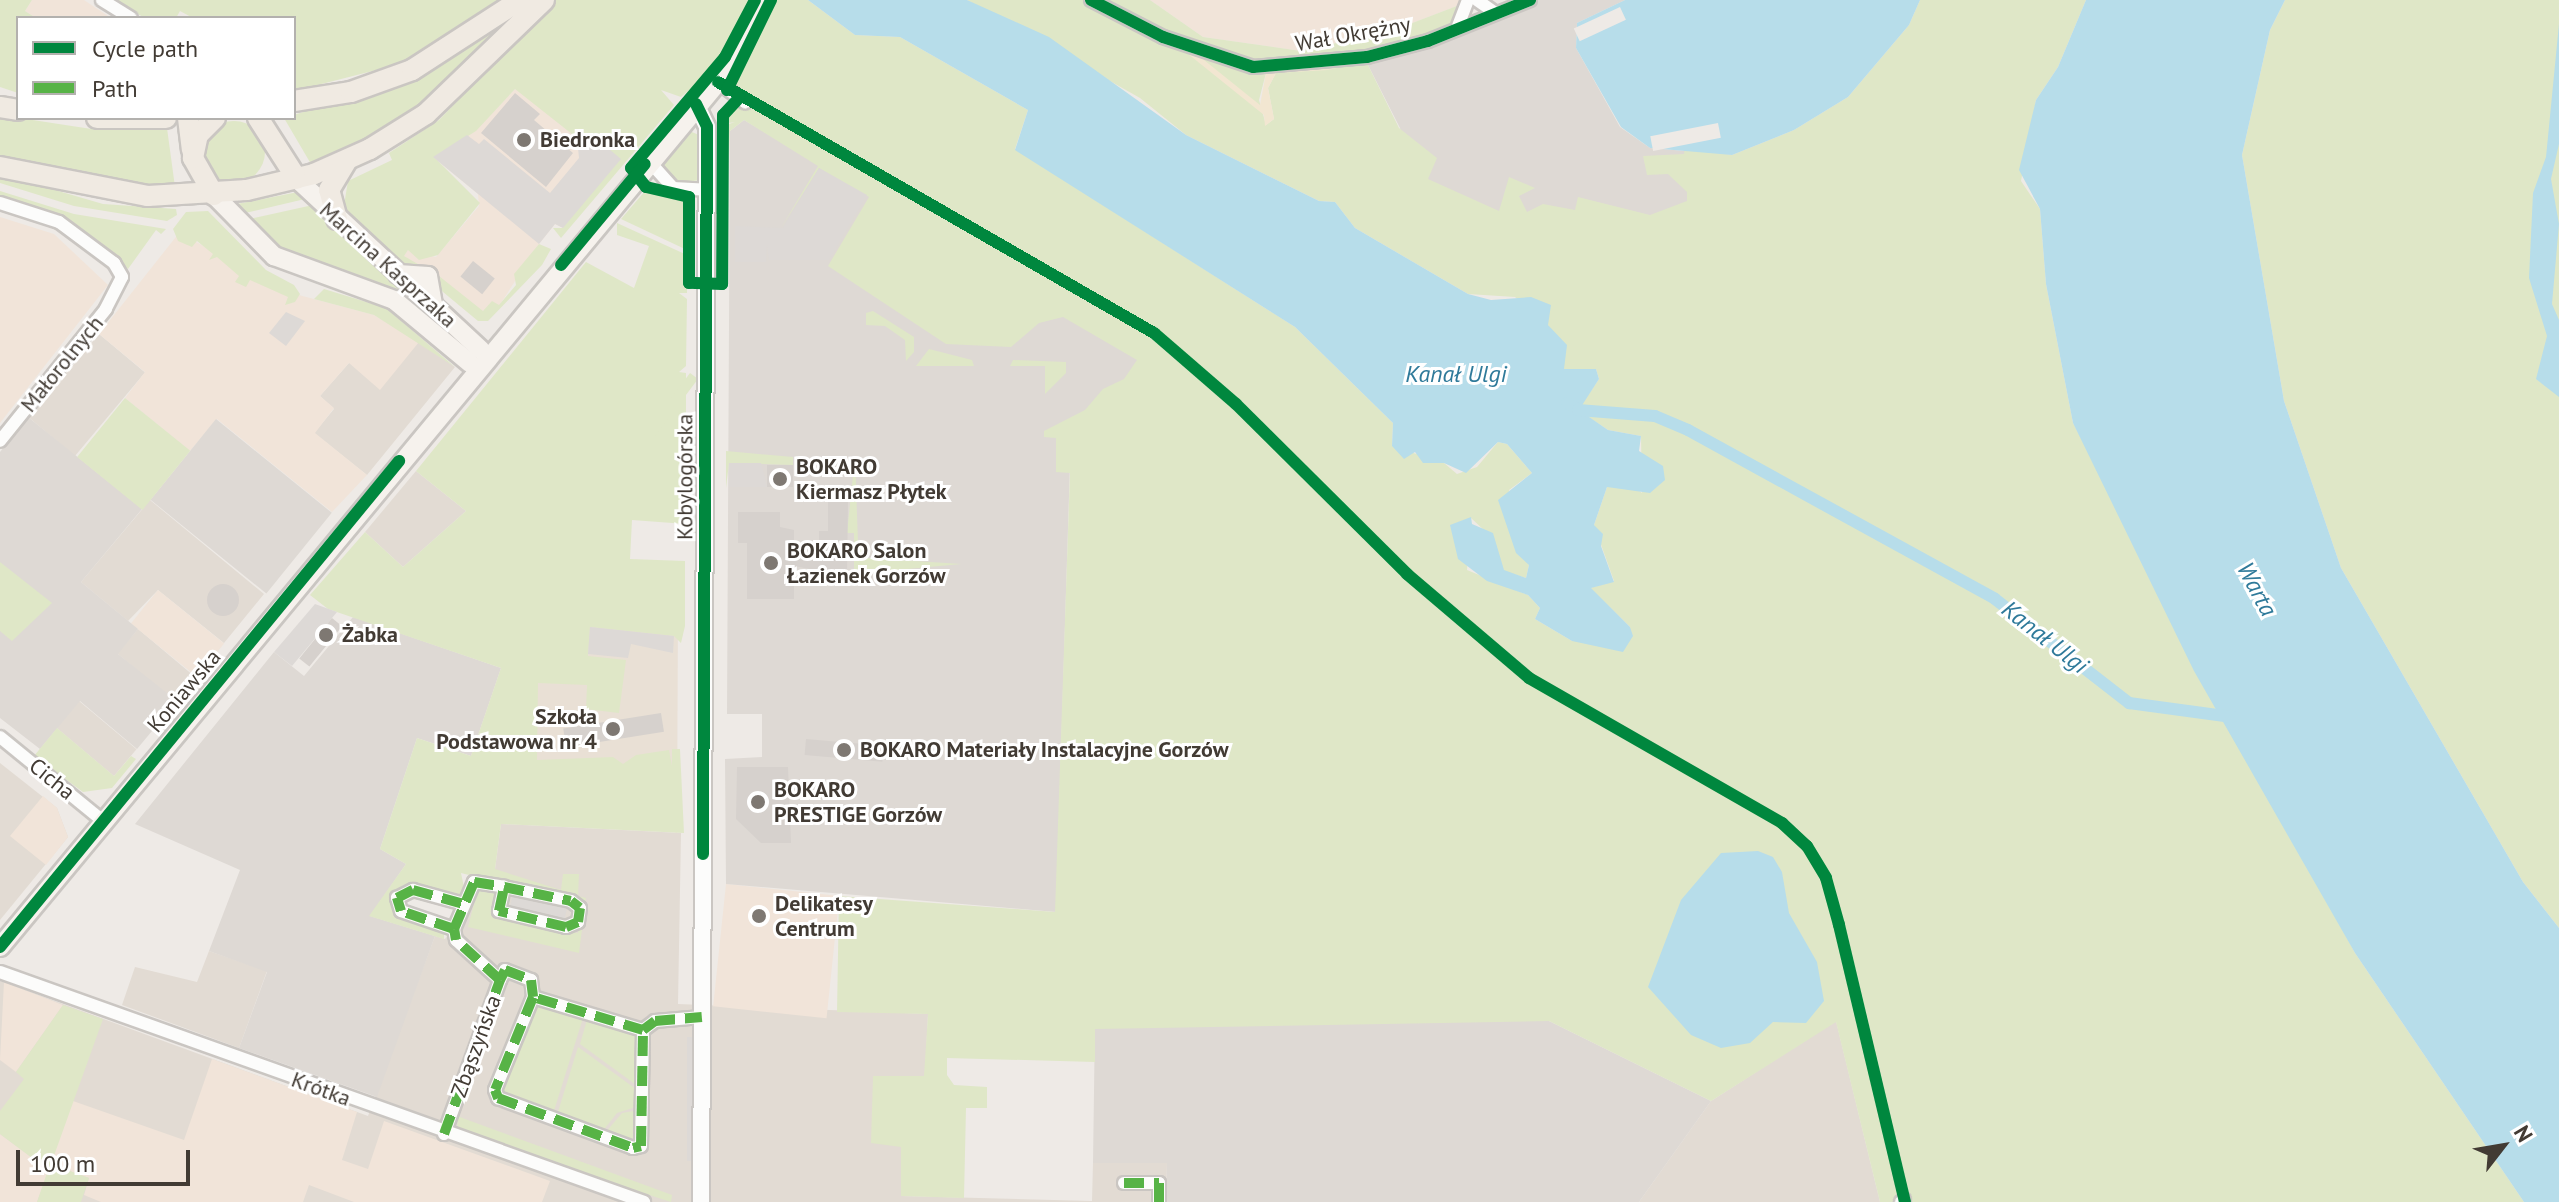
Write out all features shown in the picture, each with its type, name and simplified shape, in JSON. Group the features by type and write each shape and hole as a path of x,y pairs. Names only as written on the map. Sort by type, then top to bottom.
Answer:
{"main road":[{"path":"296,101 351,92 412,70 520,0"},
{"path":"0,167 119,194 214,195 297,179 347,160 449,97 544,0"},
{"name":"Koniawska","path":"0,947 479,359 722,76 764,0"},
{"path":"188,120 193,158 214,195"},
{"path":"193,158 198,135 213,120"},
{"path":"263,126 297,179"},
{"path":"247,190 267,169 263,126"},
{"path":"337,219 329,190 347,160"},
{"name":"Marcina Kasprzaka","path":"297,179 440,313 479,359"},
{"name":"Marcina Kasprzaka","path":"214,195 274,256 394,300 479,359"}],"street":[{"path":"102,0 128,16"},
{"name":"Wał Okrężny","path":"1091,0 1163,37 1253,67 1367,57 1457,29 1530,0"},
{"path":"1457,29 1468,0"},
{"path":"1477,0 1494,12"},
{"path":"722,76 745,102"},
{"name":"Kobylogórska","path":"696,104 706,123 707,190 701,1202"},
{"path":"648,160 673,188 707,190"},
{"name":"Małorolnych","path":"0,203 73,231 118,268 121,286 0,441"},
{"name":"Cicha","path":"0,737 103,821"},
{"path":"464,904 413,890 397,898 401,911 454,929 474,882 504,887 571,901 581,915 566,927 499,911 504,887"},
{"name":"Zbąszyńska","path":"444,1134 500,980 456,940 454,929"},
{"path":"500,980 505,970 531,980 533,997 495,1090 498,1098 637,1148 644,1139 643,1030"},
{"name":"Krótka","path":"0,972 444,1134 644,1202"},
{"path":"533,997 643,1030"},
{"path":"643,1030 655,1021 702,1017"},
{"path":"1124,1183 1159,1183 1159,1202"}],"shaded area":[{"path":"32,0 84,0 108,16 33,16 25,11"},
{"path":"1150,0 1461,0 1462,4 1394,30 1301,51 1203,37"},
{"path":"1530,0 1625,0 1577,23 1576,48 1620,127 1650,148 1732,155 1677,223 1419,208 1400,128 1367,63 1442,44"},
{"path":"515,89 621,159 563,228 555,224 499,306 482,311 403,256 408,250 436,257 479,206 478,194 433,157 476,130"},
{"path":"744,120 1169,372 1070,464 1056,912 726,884 725,759 762,757 762,714 727,714 730,131"},
{"path":"590,133 621,159 563,228 555,224 539,244 433,157 467,135 479,144 484,139 550,193 579,158 577,138"},
{"path":"819,168 867,195 829,260 769,260 767,245 766,262 735,262 735,226 783,228"},
{"path":"0,217 54,234 108,285 0,423"},
{"path":"179,233 295,294 374,315 419,342 380,390 349,363 320,396 334,408 315,433 367,475 332,512 217,419 190,451 125,398 145,372 99,334"},
{"path":"286,312 305,321 286,346 269,333"},
{"path":"99,334 145,373 75,456 29,417"},
{"path":"419,342 455,367 367,475 314,433 334,409 320,396 349,363"},
{"path":"28,417 142,509 81,582 138,629 118,654 177,701 137,749 80,701 40,749 0,718 0,452"},
{"path":"216,419 332,513 266,594 151,500"},
{"path":"729,463 761,463 767,487 729,487"},
{"path":"416,471 466,511 403,567 365,532"},
{"path":"150,500 264,594 224,643 158,590 128,621 81,582"},
{"path":"158,590 224,643 197,677 131,623"},
{"path":"526,597 678,603 677,833 471,756"},
{"path":"315,604 337,612 292,666 274,652"},
{"path":"353,617 501,668 471,756 417,738 380,849 406,864 370,916 435,936 377,1097 239,1048 267,972 209,951 240,870 135,824 274,652 304,676"},
{"path":"590,627 674,636 673,653 631,644 628,658 588,654"},
{"path":"138,629 195,677 175,702 117,654"},
{"path":"79,701 136,749 114,776 57,728"},
{"path":"0,763 57,808 68,837 0,920"},
{"path":"43,796 57,808 68,837 46,865 10,836"},
{"path":"501,824 681,833 678,1004 928,1014 925,1076 873,1076 901,1147 902,1196 1092,1201 1093,1163 1167,1163 1166,1202 0,1202 0,981 368,1116 435,936 445,939 495,869"},
{"path":"726,884 839,896 827,1018 713,1006"},
{"path":"513,893 568,905 564,922 509,911"},
{"path":"209,951 267,971 239,1048 122,1005 135,967 197,982"},
{"path":"4,982 63,1005 16,1072 0,1060"},
{"path":"1095,1019 1549,1021 1711,1101 1639,1202 1166,1202 1167,1163 1093,1163"},
{"path":"1836,1021 1880,1202 1639,1202 1711,1101"},
{"path":"687,1037 696,1037 696,1161 687,1161"},
{"path":"212,1059 357,1112 342,1160 368,1169 384,1121 550,1181 542,1202 354,1202 309,1185 303,1202 101,1202 84,1195 89,1178 50,1164 73,1101 184,1140"},
{"path":"0,1134 49,1170 37,1202 0,1202"}],"green space":[{"path":"0,0 32,0 25,11 33,16 16,16 16,92 0,87"},
{"path":"113,0 510,0 450,40 400,64 296,90 296,16 189,16 180,11 177,16 141,16"},
{"path":"555,0 752,0 710,73 681,97 661,90 674,105 561,238 553,228 563,228 590,133 577,138 515,89 476,131 434,157 480,203 438,255 419,260 408,250 404,256 423,267 404,267 343,211 348,181 392,160 389,153 439,120"},
{"path":"776,0 808,0 855,35 900,37 1028,110 1015,149 1295,327 1393,423 1392,446 1444,463 1457,474 1477,467 1498,442 1507,444 1532,473 1509,490 1529,565 1526,578 1504,571 1486,532 1471,518 1467,570 1528,595 1540,608 1535,619 1572,641 1630,627 1590,588 1614,581 1594,525 1607,487 1632,485 1642,493 1641,436 1608,430 1578,410 1599,379 1596,369 1564,369 1548,325 1515,297 1468,294 1355,228 1335,202 1319,201 1186,135 1140,98 967,0 1084,0 1176,48 1266,73 1259,100 1266,125 1274,119 1268,88 1276,73 1367,63 1399,128 1437,158 1428,179 1499,211 1509,177 1535,188 1519,196 1527,212 1543,204 1575,210 1578,197 1650,215 1687,201 1687,192 1668,174 1647,175 1643,156 1684,154 1685,148 1732,155 1794,130 1848,97 1909,25 1920,0 2086,0 2058,67 2036,100 2021,181 2040,209 2046,284 2073,423 2355,953 2524,1202 1880,1202 1836,1022 1711,1101 1549,1021 1095,1029 1095,1062 947,1058 947,1075 954,1085 987,1087 987,1108 966,1108 964,1198 901,1196 901,1147 871,1143 873,1076 924,1076 928,1014 837,1012 839,896 1055,912 1070,473 1056,472 1056,438 1044,437 1044,431 1085,410 1103,389 1124,379 1137,360 1063,317 1039,323 1011,347 946,344 828,266 869,197 819,168 781,228 818,166 744,120 730,131 729,157 729,124 735,122 729,123 729,107 736,102 744,106 747,92 733,89"},
{"path":"1104,0 1150,0 1203,37 1301,51 1394,30 1462,4 1456,25 1428,41 1345,58 1259,62 1182,42"},
{"path":"2285,0 2559,0 2559,928 2523,882 2341,568 2284,401 2242,155 2270,30"},
{"path":"529,2 462,73 389,129 311,164 285,120 296,120 296,114 424,74"},
{"path":"0,115 16,117 16,120 98,130 167,128 175,187 136,189 0,160"},
{"path":"228,121 240,121 256,130 263,140 263,164 256,174 240,183 228,183 208,169 203,158 203,146 217,126"},
{"path":"687,130 699,135 700,180 674,184 658,164"},
{"path":"0,174 103,204 176,209 177,215 167,221 74,206 0,183"},
{"path":"646,190 687,200 687,250 621,219"},
{"path":"0,191 74,214 166,229 161,234 156,230 128,269 69,222 0,197"},
{"path":"298,192 305,199 241,214 232,205"},
{"path":"313,205 467,349 417,308 284,255 245,220"},
{"path":"208,211 266,270 294,285 300,294 295,302 285,305 288,297 250,280 246,287 235,282 239,276 217,257 209,260 213,254 197,241 192,247 178,241 173,229 186,212"},
{"path":"617,223 687,255 687,293 679,293 687,299 686,366 679,372 686,373 686,451 678,451 686,456 686,484 679,487 686,491 686,524 632,520 630,559 685,561 685,626 681,643 674,636 590,627 588,656 626,660 619,713 586,709 587,685 538,683 537,760 613,757 623,764 636,755 669,750 672,766 672,749 680,749 684,833 501,824 495,869 561,890 563,874 579,874 578,896 586,898 579,953 468,927 478,888 495,892 492,915 578,933 582,903 461,873 465,892 456,898 403,885 392,908 444,930 444,939 369,916 406,864 380,849 417,738 471,756 501,668 328,609 310,595 365,532 403,567 466,511 416,471 586,262 634,288 649,246 617,235"},
{"path":"539,244 551,249 542,265 488,321 478,321 431,282 439,276 483,311 492,301 499,305 516,285 514,274"},
{"path":"324,289 386,308 455,367 374,315 314,299"},
{"path":"873,311 914,337 914,352 906,361 905,340 885,326 866,325 866,313"},
{"path":"929,349 972,360 974,366 916,366"},
{"path":"1013,360 1066,362 1066,373 1045,394 1045,366 1010,366"},
{"path":"690,373 698,379 652,441 644,434"},
{"path":"125,398 190,451 142,510 77,457"},
{"path":"726,451 793,457 793,465 729,463 726,488"},
{"path":"855,456 858,543 868,558 961,564 854,574 854,533 847,533"},
{"path":"0,562 52,603 12,641 0,631"},
{"path":"57,728 114,776 131,756 136,759 112,788 83,792 34,756"},
{"path":"63,1005 103,1019 51,1164 89,1178 81,1202 37,1202 48,1170 0,1134 0,1111 24,1079 16,1072"},
{"path":"542,1005 583,1018 553,1114 504,1094 501,1085 532,1009"},
{"path":"587,1020 637,1036 639,1087 580,1044"},
{"path":"578,1047 640,1092 639,1106 617,1113 602,1132 557,1115"},
{"path":"639,1110 635,1141 605,1133 622,1113"},
{"path":"457,1116 672,1195 671,1202 458,1133"}],"sand":[{"path":"1084,0 1104,0 1212,53 1259,62 1315,63 1428,41 1456,25 1461,0 1471,0 1473,19 1513,0 1530,0 1442,44 1328,70 1276,73 1268,88 1274,119 1265,126 1264,115 1182,49","holes":["1199,56 1266,73 1260,105"]}],"water":[{"name":"Kanał Ulgi","path":"808,0 967,0 1049,37 1186,135 1319,201 1335,202 1355,228 1468,294 1491,300 1531,297 1551,305 1548,325 1567,345 1564,369 1596,369 1599,379 1579,410 1608,430 1641,436 1639,451 1663,466 1665,480 1650,493 1607,487 1594,525 1603,534 1601,546 1614,582 1591,588 1630,627 1633,636 1623,652 1572,641 1535,619 1540,608 1528,595 1487,581 1458,559 1450,525 1471,517 1472,524 1493,533 1504,570 1526,578 1529,565 1516,553 1498,500 1532,473 1507,444 1498,442 1466,473 1444,463 1423,463 1415,452 1404,459 1392,446 1393,423 1295,327 1015,150 1028,110 900,37 855,35"},
{"path":"1625,0 1920,0 1909,25 1848,97 1794,130 1732,155 1650,148 1621,127 1576,48 1577,23"},
{"name":"Warta","path":"2086,0 2285,0 2270,30 2242,155 2284,401 2341,568 2523,882 2559,928 2559,1202 2524,1202 2355,953 2194,671 2073,423 2046,284 2040,209 2019,170 2036,100 2058,67"},
{"path":"2559,24 2559,144 2551,179 2559,224 2552,304 2559,320 2559,397 2536,379 2547,336 2529,278 2533,193 2546,157"},
{"path":"1758,851 1773,857 1782,872 1789,913 1817,962 1824,1001 1806,1023 1773,1022 1750,1043 1721,1048 1691,1035 1648,987 1681,900 1721,853"}],"pier":[{"path":"1620,7 1626,20 1580,41 1574,29"},
{"path":"1718,123 1721,138 1653,151 1650,136"}],"building":[{"name":"Biedronka","path":"515,93 540,114 534,120 573,153 546,187 481,133"},
{"path":"473,261 495,279 482,294 460,277"},
{"name":"BOKARO Kiermasz Płytek","path":"767,465 793,465 793,487 767,487"},
{"name":"BOKARO Salon Łazienek Gorzów","path":"828,501 848,501 847,576 794,566 794,599 747,599 747,543 738,543 738,512 780,512 780,527 794,530 794,549 819,549 819,531 828,531"},
{"path":"223,584 235,588 239,600 235,612 223,616 211,612 207,600 211,588"},
{"name":"Żabka","path":"332,618 342,626 309,667 299,658"},
{"name":"Szkoła Podstawowa nr 4","path":"661,713 664,732 566,747 563,728"},
{"name":"BOKARO Materiały Instalacyjne Gorzów","path":"806,739 884,746 882,762 805,755"},
{"name":"BOKARO PRESTIGE Gorzów","path":"737,767 788,767 791,843 761,843 736,819"}],"waterway":[{"name":"Kanał Ulgi","path":"1567,403 1578,410 1655,416 1688,430 1995,599 2129,703 2232,717"}],"marked path":[{"path":"454,929 474,882 504,887 571,901 580,908 578,922 566,927 499,911 504,887"},
{"path":"454,929 401,911 397,898 413,890 464,904"},
{"path":"444,1134 500,980 456,940 454,929"},
{"path":"500,980 505,970 531,980 533,997 495,1090 498,1098 633,1148 641,1146 643,1030 533,997"},
{"path":"643,1030 655,1021 702,1017"},
{"path":"1124,1183 1159,1183 1159,1202"}],"cycle path":[{"path":"739,98 723,115 722,284 689,283 689,197 646,187 631,168 725,57 755,0"},
{"path":"727,90 771,0"},
{"path":"1091,0 1163,37 1253,67 1367,57 1428,41 1530,0"},
{"path":"718,82 1154,333 1236,404 1407,574 1529,678 1782,823 1807,846 1826,878 1839,925 1905,1202"},
{"path":"696,104 707,127 703,854"},
{"path":"561,265 645,164"},
{"path":"0,947 399,461"}],"place":[{"name":"Biedronka","path":"524,140"},
{"name":"BOKARO Kiermasz Płytek","path":"780,479"},
{"name":"BOKARO Salon Łazienek Gorzów","path":"771,563"},
{"name":"Żabka","path":"326,635"},
{"name":"Szkoła Podstawowa nr 4","path":"613,729"},
{"name":"BOKARO Materiały Instalacyjne Gorzów","path":"844,750"},
{"name":"BOKARO PRESTIGE Gorzów","path":"758,802"},
{"name":"Delikatesy Centrum","path":"759,916"}]}
